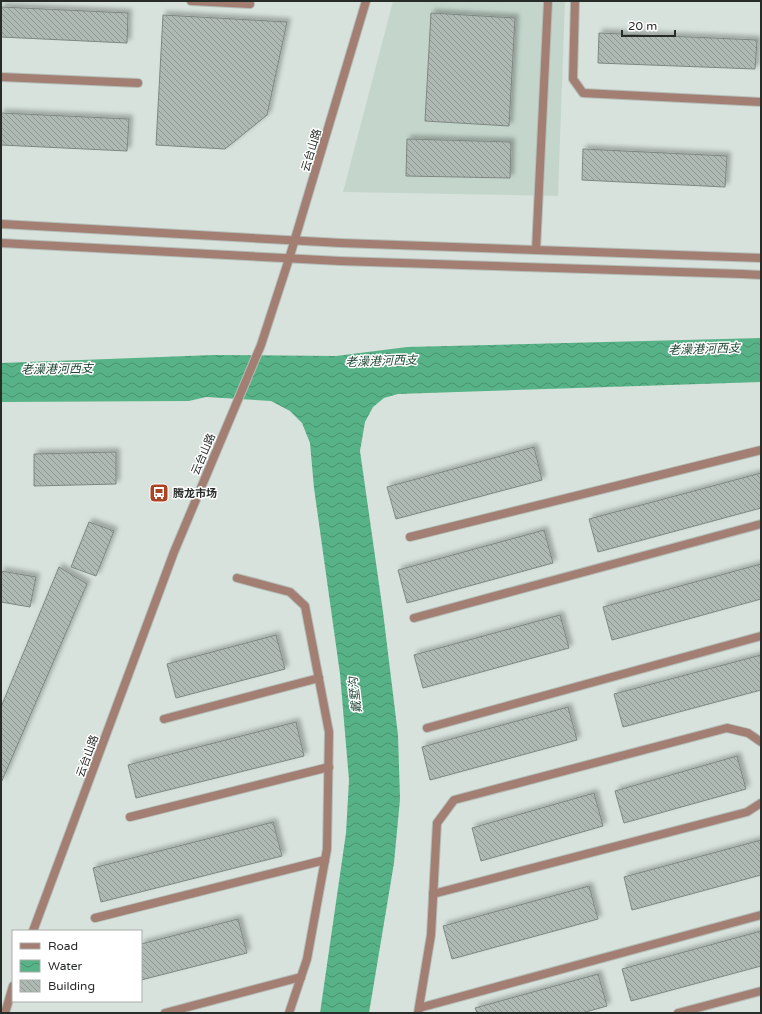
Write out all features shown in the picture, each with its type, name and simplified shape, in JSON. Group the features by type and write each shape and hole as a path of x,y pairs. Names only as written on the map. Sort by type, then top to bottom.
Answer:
{"street":[{"path":"191,1 250,4"},
{"name":"云台山路","path":"33,930 174,552 261,345 295,241 366,1"},
{"path":"536,250 548,1"},
{"path":"576,1 573,79 583,93 761,102"},
{"path":"1,78 138,83"},
{"path":"1,224 295,241 761,258"},
{"path":"1,243 348,262 761,275"},
{"path":"410,537 761,450"},
{"path":"414,618 761,524"},
{"path":"237,578 290,592 305,606 329,732 327,849 307,959 289,1013"},
{"path":"427,728 761,636"},
{"path":"164,719 319,678"},
{"path":"761,742 748,733 727,728 454,800 437,823 431,935 419,1010 761,915"},
{"path":"130,817 329,766"},
{"path":"433,894 747,812 761,804"},
{"path":"94,918 325,860"},
{"path":"165,1013 301,977"},
{"path":"5,1013 12,989"},
{"path":"678,1013 761,991"}],"shaded area":[{"path":"393,1 565,1 558,196 343,192"}],"water":[{"path":"761,338 761,382 398,394 384,398 373,407 365,422 360,451 383,612 398,735 400,799 394,863 369,1013 320,1013 346,833 349,780 340,674 314,488 310,443 302,423 290,411 271,401 206,397 189,401 1,402 1,363 214,355 336,356 407,347"}],"building":[{"path":"1,7 128,13 127,43 1,37"},
{"path":"431,13 515,18 509,126 425,121"},
{"path":"163,15 287,22 267,115 225,149 156,145"},
{"path":"599,33 757,40 755,69 598,63"},
{"path":"1,113 129,119 127,151 1,145"},
{"path":"407,139 511,142 510,178 406,176"},
{"path":"583,149 727,156 725,187 582,180"},
{"path":"534,447 542,480 396,519 387,487"},
{"path":"116,452 116,484 34,486 34,454"},
{"path":"761,473 761,508 598,552 589,519"},
{"path":"89,522 114,531 96,576 71,567"},
{"path":"544,530 553,563 407,603 398,570"},
{"path":"761,564 761,599 612,640 603,607"},
{"path":"59,567 87,584 1,783 1,707"},
{"path":"1,571 36,577 30,607 1,602"},
{"path":"560,615 569,648 423,688 414,655"},
{"path":"276,635 285,669 176,698 167,664"},
{"path":"761,655 761,690 623,727 614,694"},
{"path":"568,707 577,740 430,780 422,747"},
{"path":"296,722 304,756 136,798 128,765"},
{"path":"737,756 746,789 624,823 615,791"},
{"path":"594,793 603,826 481,861 472,828"},
{"path":"273,822 282,856 101,902 93,868"},
{"path":"761,840 761,875 632,910 624,877"},
{"path":"589,886 598,919 452,959 443,926"},
{"path":"238,919 247,953 142,980 142,944"},
{"path":"761,931 761,966 631,1001 622,969"},
{"path":"598,974 607,1006 582,1013 477,1013 475,1008"}],"place":[{"name":"腾龙市场","path":"159,493"}],"water label":[{"name":"老澡港河西支","path":"704,349"},
{"name":"老澡港河西支","path":"381,361"},
{"name":"老澡港河西支","path":"57,369"},
{"name":"戴墅沟","path":"355,695"}]}
